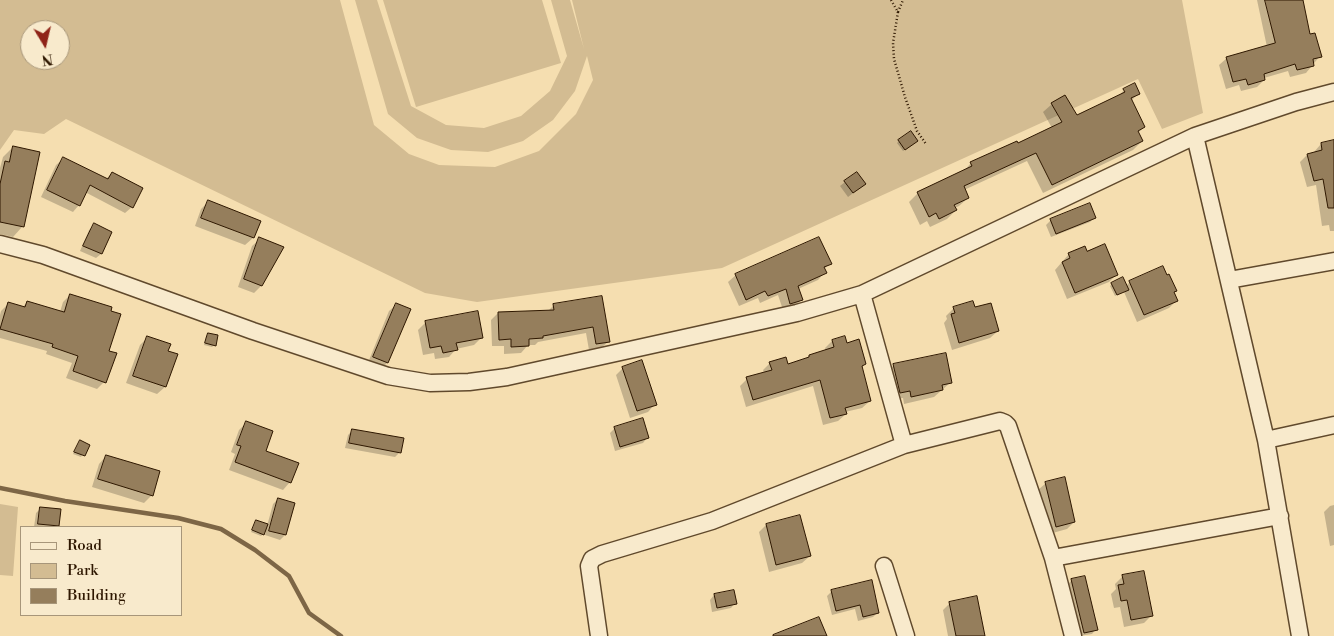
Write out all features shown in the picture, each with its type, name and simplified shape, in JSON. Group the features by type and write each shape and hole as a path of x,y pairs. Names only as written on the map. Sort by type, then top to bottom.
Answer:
{"street":[{"path":"0,244 43,255 253,331 388,376 430,383 469,382 506,377 797,313 862,294 1195,136 1296,102 1334,92"},
{"path":"1195,136 1266,440 1300,636"},
{"path":"1229,280 1334,261"},
{"path":"862,294 904,445"},
{"path":"600,636 589,566 592,558 712,520 904,445 1000,421 1008,426 1053,558 1074,636"},
{"path":"1266,440 1334,426"},
{"path":"1053,558 1280,516"},
{"path":"884,566 906,636"}],"path":[{"path":"891,0 898,12"},
{"path":"903,0 898,12 893,43 894,59 917,131 926,144"}],"green space":[{"path":"0,0 340,0 374,125 409,154 439,165 495,167 539,151 576,114 593,80 587,56 575,91 553,120 523,141 488,152 451,150 417,138 388,114 355,0 377,0 411,106 446,125 484,128 521,116 550,91 567,56 551,0 570,0 584,49 572,0 1182,0 1203,113 1162,129 1138,79 722,268 477,302 425,293 66,119 44,134 14,130 0,150"},
{"path":"383,0 542,0 561,63 416,107"},
{"path":"0,504 18,507 13,576 0,575"}],"building":[{"path":"1265,0 1303,0 1310,34 1315,33 1322,57 1313,59 1314,66 1297,70 1295,64 1264,74 1265,80 1248,85 1246,79 1233,82 1226,57 1275,43"},
{"path":"1135,83 1140,94 1131,98 1145,127 1138,131 1143,141 1052,185 1036,153 964,186 969,198 954,205 957,210 939,219 936,213 929,217 917,192 972,166 970,162 1017,141 1018,143 1062,122 1051,103 1065,95 1077,115 1125,92 1123,89"},
{"path":"911,131 918,141 905,150 898,140"},
{"path":"1334,140 1334,208 1328,208 1323,179 1314,181 1307,154 1322,150 1321,143"},
{"path":"13,146 40,152 24,227 0,222 0,184 5,161 9,162"},
{"path":"63,157 108,179 112,172 143,188 133,208 90,185 80,206 47,190"},
{"path":"857,172 866,184 853,193 844,181"},
{"path":"208,200 261,221 254,238 201,218"},
{"path":"1090,203 1096,218 1056,234 1050,219"},
{"path":"94,223 112,232 102,254 83,246"},
{"path":"259,237 284,247 262,286 244,279"},
{"path":"819,237 832,264 824,267 827,273 798,286 803,300 790,304 786,289 768,296 765,291 746,300 735,274"},
{"path":"1105,244 1118,275 1075,293 1062,262 1070,258 1068,253 1085,246 1087,251"},
{"path":"1163,266 1177,291 1174,292 1178,301 1144,315 1129,281"},
{"path":"1123,277 1129,290 1117,295 1111,283"},
{"path":"70,294 112,307 111,311 121,314 109,351 117,353 106,383 73,371 78,356 52,347 53,344 0,329 8,302 25,307 27,301 64,312"},
{"path":"602,296 610,342 596,344 593,327 543,336 543,338 529,339 529,346 511,347 511,339 499,340 498,312 554,310 553,304"},
{"path":"973,301 975,307 991,303 999,331 959,343 951,314 955,313 953,307"},
{"path":"396,303 411,309 388,363 373,357"},
{"path":"478,311 483,338 456,343 458,350 443,353 441,346 430,348 425,321"},
{"path":"208,333 218,335 216,346 205,343"},
{"path":"147,336 171,344 168,351 178,354 166,387 133,376"},
{"path":"845,336 847,343 859,339 866,364 862,366 871,401 845,408 847,414 830,418 820,380 753,400 746,377 772,370 769,362 786,357 788,364 834,347 832,340"},
{"path":"946,353 952,383 942,385 943,390 911,397 910,391 900,393 893,364"},
{"path":"642,360 657,405 637,411 622,367"},
{"path":"643,418 649,438 620,447 614,427"},
{"path":"246,421 273,431 266,451 299,463 291,483 235,462 241,446 237,445"},
{"path":"352,429 404,438 401,453 349,443"},
{"path":"80,440 90,445 85,456 74,452"},
{"path":"106,455 160,471 153,496 98,479"},
{"path":"1065,477 1075,522 1056,527 1045,482"},
{"path":"278,498 295,503 286,535 269,531"},
{"path":"40,507 61,509 59,526 38,524"},
{"path":"800,515 811,556 776,565 766,524"},
{"path":"256,520 268,524 264,535 252,530"},
{"path":"1144,571 1153,616 1131,620 1127,600 1121,601 1118,585 1124,584 1122,575"},
{"path":"1085,576 1098,630 1084,633 1071,579"},
{"path":"872,580 879,613 863,617 860,605 836,611 831,590"},
{"path":"734,590 737,604 717,608 714,594"},
{"path":"977,596 985,636 956,636 949,602"},
{"path":"819,617 827,636 773,636 773,635"}],"waterway":[{"path":"0,488 65,501 178,518 221,529 255,550 289,576 309,613 341,636"}]}
